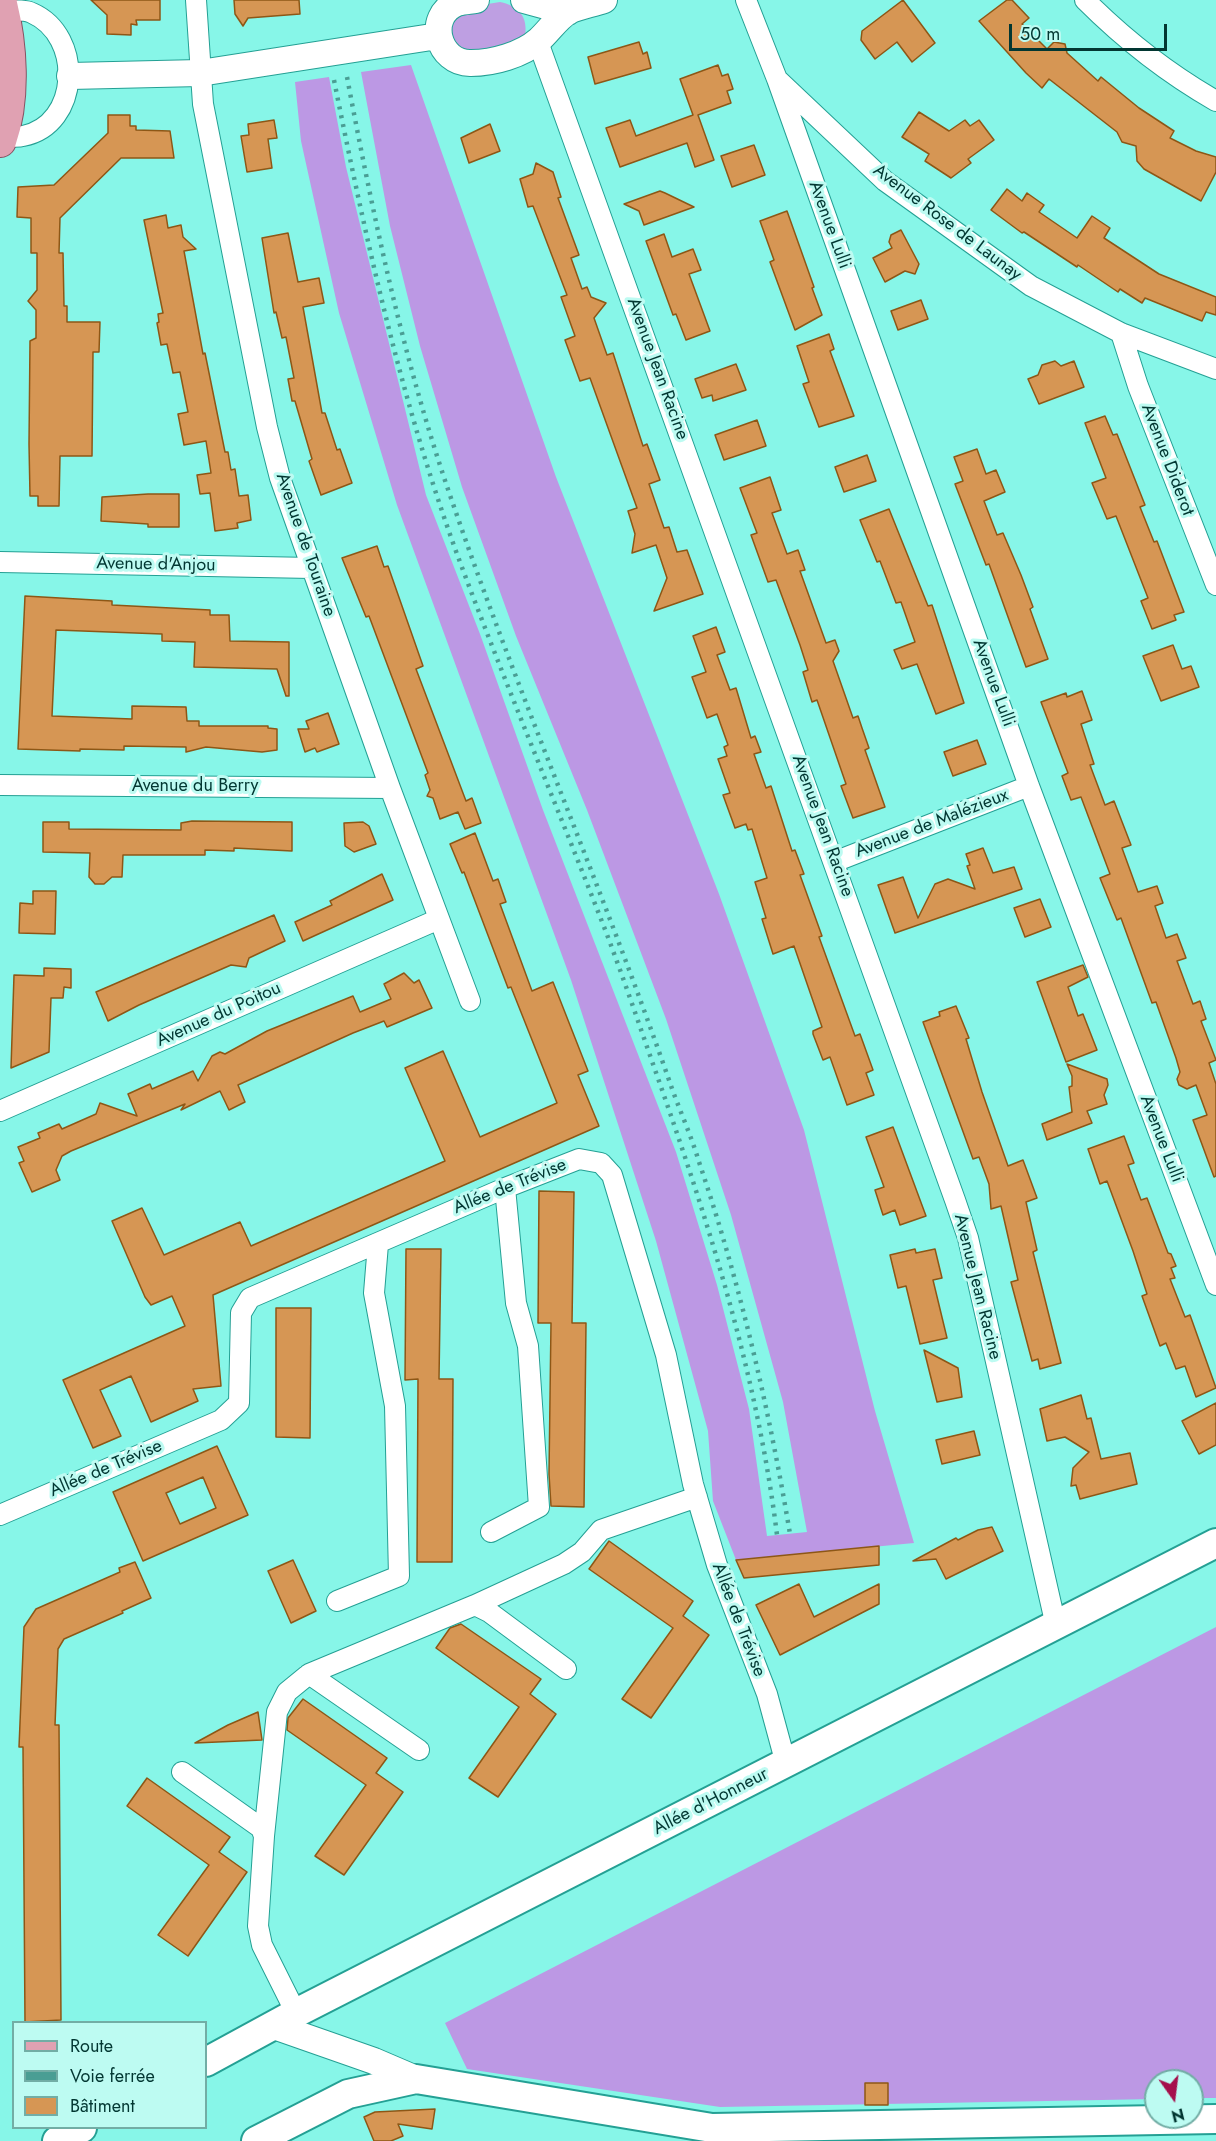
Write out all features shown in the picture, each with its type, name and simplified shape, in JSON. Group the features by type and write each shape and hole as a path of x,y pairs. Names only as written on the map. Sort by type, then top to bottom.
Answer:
{"main road":[{"path":"0,138 8,110 3,13"},
{"name":"Allée d'Honneur","path":"207,2061 1216,1543"},
{"path":"259,2140 348,2094 374,2086 416,2079 712,2128 875,2133 1216,2119"},
{"path":"57,2141 78,2129"}],"street":[{"name":"Avenue de Touraine","path":"196,0 200,73 214,162 267,428 280,478 390,788 470,1001"},
{"path":"476,0 457,3 447,10 440,21 438,36 444,52 450,57 471,63 515,55 537,42 568,12 604,0"},
{"path":"524,0 537,42"},
{"path":"524,0 568,12"},
{"name":"Avenue Rose de Launay","path":"746,0 777,79 885,181 1031,286 1121,333 1216,369"},
{"path":"1085,0 1148,57 1181,81 1216,101"},
{"path":"0,138 23,136 37,130 53,117 65,98 70,76 68,58 62,41 45,21 30,12 3,13"},
{"path":"70,76 200,73 438,36"},
{"name":"Avenue Jean Racine","path":"537,42 968,1238 1056,1626"},
{"name":"Avenue Lulli","path":"777,79 1029,786 1216,1285"},
{"name":"Avenue Diderot","path":"1121,333 1138,386 1216,585"},
{"name":"Avenue d'Anjou","path":"0,562 312,568"},
{"name":"Avenue du Berry","path":"0,785 390,788"},
{"name":"Avenue de Malézieux","path":"834,862 1029,786"},
{"name":"Avenue du Poitou","path":"0,1111 439,919"},
{"name":"Allée de Trévise","path":"0,1515 221,1420 239,1403 241,1313 250,1298 505,1188 579,1159 601,1163 612,1175 666,1355 697,1497 736,1620 767,1694 786,1764"},
{"path":"491,1532 539,1507 528,1346 516,1303 505,1188"},
{"path":"337,1601 399,1576 395,1406 374,1293 378,1244"},
{"path":"416,2079 285,2020 258,1926 264,1836 277,1712 287,1692 309,1674 475,1605 564,1564 582,1552 601,1530 697,1497"},
{"path":"475,1605 489,1612 566,1669"},
{"path":"309,1674 419,1750"},
{"path":"182,1772 261,1828 264,1836"}],"shaded area":[{"path":"500,2 512,6 521,13 525,23 525,36 475,58 450,42 452,18 469,7"},
{"path":"411,65 556,477 719,894 804,1130 875,1411 914,1543 736,1560 713,1501 708,1431 656,1241 571,980 397,505 339,313 301,141 295,82 329,77 346,167 426,495 480,634 543,810 676,1152 717,1285 749,1409 767,1536 807,1532 783,1402 731,1215 666,1019 587,810 516,636 462,487 420,346 390,226 361,72"},
{"path":"1216,1627 1216,2098 1204,2098 1204,2069 1144,2069 1144,2099 720,2107 467,2069 445,2023"}],"building":[{"path":"91,0 160,0 160,20 136,20 137,25 131,24 131,35 107,34 107,15"},
{"path":"234,0 299,0 300,14 248,18 243,26 235,14"},
{"path":"903,0 935,43 912,62 897,42 875,59 861,40 862,31"},
{"path":"1007,0 1012,0 1029,18 1022,24 1047,49 1054,42 1065,44 1067,53 1098,81 1101,77 1139,108 1174,131 1170,138 1196,151 1216,157 1216,172 1201,201 1144,169 1137,161 1136,146 1122,142 1117,132 1049,79 1042,88 1026,73 979,21"},
{"path":"639,42 643,54 647,52 651,68 595,84 588,57"},
{"path":"718,65 722,76 728,74 733,89 727,91 731,103 698,115 714,160 695,167 687,143 620,167 606,128 630,120 636,136 693,115 680,79"},
{"path":"919,112 949,131 965,120 970,126 979,120 994,140 968,159 971,163 951,178 925,161 929,154 902,137"},
{"path":"108,115 130,115 130,126 136,126 136,130 170,131 174,158 121,158 60,218 59,253 63,253 64,306 67,306 67,322 100,322 99,352 93,352 92,456 60,456 59,506 38,506 38,496 30,496 29,444 30,341 36,338 36,310 28,301 37,290 37,253 31,253 31,218 17,217 18,187 54,185 108,133"},
{"path":"274,120 277,138 268,139 272,168 247,172 241,136 249,135 248,124"},
{"path":"490,124 500,151 469,163 461,138"},
{"path":"754,145 765,175 732,187 721,156"},
{"path":"536,163 553,172 561,197 558,198 579,255 571,258 582,289 587,287 591,297 606,303 594,318 607,355 613,353 643,446 647,444 660,480 649,484 664,528 669,527 677,552 687,550 703,594 654,611 667,578 656,545 632,553 635,534 628,511 637,508 590,378 580,381 565,340 575,336 561,297 567,295 533,206 528,207 520,179 533,174"},
{"path":"1007,189 1022,201 1027,193 1044,205 1039,212 1077,238 1092,216 1110,228 1104,238 1159,274 1216,297 1216,315 1206,312 1202,321 1145,298 1142,303 1120,289 1118,292 1078,265 1077,267 1024,232 1022,233 991,210"},
{"path":"660,191 694,207 644,225 639,211 624,204"},
{"path":"787,211 822,315 795,330 770,262 774,260 760,221"},
{"path":"166,215 168,228 181,225 183,237 196,249 184,251 203,354 205,353 225,452 228,452 231,470 235,469 239,496 248,495 251,520 237,523 238,528 215,531 210,493 200,494 197,475 211,473 206,441 184,445 178,414 188,412 180,372 173,373 167,344 161,345 157,323 159,322 158,314 163,313 144,220"},
{"path":"901,230 919,264 915,274 905,271 885,282 873,258 892,248 889,242 891,235"},
{"path":"288,233 298,282 319,278 324,303 303,307 322,413 325,413 337,450 340,449 352,483 321,495 309,461 312,459 295,401 292,401 288,379 294,378 286,337 282,338 276,312 274,313 262,238"},
{"path":"664,234 672,257 693,249 701,270 689,274 710,331 686,340 676,314 673,315 646,241"},
{"path":"921,300 928,319 898,330 891,311"},
{"path":"829,334 834,349 830,351 854,416 819,427 803,384 809,382 797,346"},
{"path":"1055,361 1061,366 1074,361 1084,387 1039,404 1028,379 1038,375 1042,365"},
{"path":"736,364 746,390 713,401 712,395 702,398 695,379"},
{"path":"1105,416 1113,435 1117,434 1145,505 1140,507 1154,542 1157,541 1184,612 1174,615 1176,620 1152,629 1141,601 1148,598 1116,516 1107,519 1092,483 1106,478 1085,423"},
{"path":"757,420 766,446 724,460 715,435"},
{"path":"977,449 986,474 996,470 1005,492 984,501 997,535 1003,533 1021,575 1033,607 1030,609 1048,659 1026,667 989,564 986,565 955,484 963,481 954,457"},
{"path":"867,455 876,481 844,492 835,467"},
{"path":"770,477 781,510 772,513 787,554 798,550 805,570 800,571 826,643 835,640 839,651 833,661 853,718 858,716 869,748 865,750 885,807 853,818 841,786 846,784 817,700 812,702 803,672 808,670 800,645 776,580 768,582 751,535 757,533 740,488"},
{"path":"179,494 179,527 148,527 148,524 101,521 102,497"},
{"path":"889,509 928,606 932,605 964,703 936,714 917,664 902,669 894,650 915,642 901,602 896,603 880,561 877,562 860,520"},
{"path":"377,546 384,567 388,566 423,666 416,669 466,801 472,798 481,823 465,829 458,812 440,819 433,798 427,796 430,790 425,775 428,773 369,616 366,617 342,558"},
{"path":"25,596 112,601 112,605 210,610 210,615 229,615 230,641 289,642 289,696 286,696 277,669 194,667 195,642 162,641 162,634 56,630 52,716 132,719 132,706 186,707 187,721 199,721 199,726 268,726 268,728 277,729 277,750 262,752 206,747 186,752 186,747 124,746 124,750 18,749"},
{"path":"716,627 725,652 717,655 730,690 736,688 751,738 755,736 761,752 754,754 766,788 771,786 792,851 795,850 804,874 800,875 822,936 819,937 855,1036 860,1034 873,1070 866,1073 874,1095 847,1105 830,1057 823,1060 813,1034 813,1031 822,1027 794,946 773,954 762,919 766,918 755,882 767,878 752,829 748,830 746,824 735,828 723,795 730,793 718,759 727,756 724,747 728,745 717,714 707,718 692,677 706,672 693,636"},
{"path":"1173,645 1182,669 1191,666 1199,687 1161,701 1143,656"},
{"path":"1082,691 1092,720 1081,724 1094,764 1090,765 1105,805 1114,801 1131,845 1122,848 1138,892 1157,886 1163,903 1155,906 1166,938 1177,934 1186,958 1177,961 1193,1004 1200,1001 1206,1019 1201,1021 1216,1060 1209,1063 1216,1084 1216,1176 1214,1177 1193,1120 1207,1115 1196,1085 1187,1089 1179,1085 1177,1079 1180,1072 1156,1002 1152,1003 1121,918 1117,920 1100,878 1110,874 1081,797 1071,800 1062,776 1068,773 1041,702 1066,693 1067,697"},
{"path":"328,713 339,744 317,752 315,748 305,752 298,729 309,729 306,721"},
{"path":"977,740 986,764 953,776 944,752"},
{"path":"192,821 292,822 292,851 234,848 234,851 205,850 205,855 123,855 122,877 112,877 104,884 95,884 89,877 90,853 43,852 43,822 69,822 69,829 181,830 181,823"},
{"path":"363,822 369,826 376,844 354,852 345,846 344,823"},
{"path":"475,833 493,881 498,879 506,902 500,904 532,991 553,982 588,1071 578,1075 599,1126 213,1295 221,1386 193,1389 198,1401 151,1422 131,1376 100,1390 121,1436 93,1448 63,1380 185,1326 172,1296 151,1305 145,1297 112,1221 142,1208 164,1255 240,1222 251,1246 445,1161 405,1068 443,1051 480,1137 557,1103 511,987 508,988 464,872 462,873 450,844"},
{"path":"983,848 993,873 1014,867 1022,889 895,933 878,885 903,877 918,918 935,884 948,879 975,889 967,866 970,865 966,854"},
{"path":"382,874 393,900 303,941 295,922 332,905 330,901"},
{"path":"33,891 56,891 55,934 19,933 20,903 33,904"},
{"path":"1040,899 1051,927 1025,937 1014,908"},
{"path":"274,915 285,941 249,958 246,967 231,965 108,1021 96,992"},
{"path":"1083,965 1088,977 1068,987 1078,1016 1083,1014 1097,1050 1066,1062 1037,982"},
{"path":"44,968 71,969 71,988 64,987 63,998 51,998 49,1052 11,1068 14,975 44,976"},
{"path":"404,973 414,983 419,980 432,1008 387,1027 384,1021 353,1033 238,1085 245,1102 229,1110 220,1091 181,1110 185,1104 71,1151 62,1156 56,1170 60,1180 32,1192 19,1163 24,1161 18,1147 40,1138 38,1133 59,1124 62,1129 96,1114 100,1103 137,1116 128,1094 150,1084 152,1089 193,1071 198,1081 212,1056 220,1052 225,1054 267,1031 353,996 360,1012 391,999 384,984"},
{"path":"956,1006 969,1038 966,1039 982,1092 1008,1166 1023,1160 1037,1198 1026,1202 1037,1250 1033,1252 1061,1363 1040,1369 1038,1359 1032,1361 1011,1282 1018,1280 1001,1206 991,1209 989,1184 979,1157 973,1159 923,1022 940,1016 939,1012"},
{"path":"1067,1064 1107,1079 1108,1085 1104,1095 1107,1104 1087,1111 1092,1123 1047,1140 1042,1124 1072,1112 1069,1087 1072,1086 1072,1076"},
{"path":"893,1127 926,1216 900,1225 895,1210 883,1215 875,1190 884,1187 866,1137"},
{"path":"1124,1136 1134,1163 1128,1165 1141,1200 1147,1198 1168,1253 1171,1254 1176,1266 1171,1268 1175,1278 1170,1279 1185,1317 1190,1315 1216,1388 1196,1397 1185,1366 1176,1369 1166,1343 1160,1346 1142,1296 1147,1294 1133,1251 1107,1181 1100,1184 1088,1149"},
{"path":"539,1191 574,1192 572,1323 586,1323 584,1507 551,1506 549,1474 551,1323 538,1323"},
{"path":"406,1249 441,1249 439,1379 453,1379 452,1562 417,1562 418,1379 405,1380"},
{"path":"915,1249 916,1253 935,1249 942,1278 933,1280 947,1338 920,1344 906,1286 898,1288 890,1255"},
{"path":"276,1308 311,1308 310,1438 276,1437"},
{"path":"924,1350 958,1368 962,1397 937,1402"},
{"path":"1081,1395 1087,1419 1091,1418 1101,1459 1130,1453 1137,1484 1080,1499 1076,1485 1071,1486 1073,1468 1089,1452 1065,1437 1047,1441 1040,1409"},
{"path":"1216,1403 1216,1445 1199,1454 1182,1421"},
{"path":"974,1431 980,1455 942,1464 936,1440"},
{"path":"217,1446 248,1515 143,1561 113,1492","holes":["203,1477 216,1508 180,1524 166,1493"]},
{"path":"992,1527 1003,1551 946,1579 936,1559 913,1561 956,1538 958,1540 978,1530"},
{"path":"609,1541 693,1601 683,1616 709,1635 651,1718 622,1699 673,1628 589,1569"},
{"path":"879,1546 879,1565 744,1578 736,1560"},
{"path":"293,1560 316,1611 291,1623 268,1571"},
{"path":"135,1562 151,1598 64,1639 58,1649 55,1725 59,1725 61,2020 25,2021 23,1747 19,1747 24,1627 36,1609 120,1572 119,1568"},
{"path":"799,1584 814,1617 879,1584 879,1604 780,1655 756,1605"},
{"path":"461,1624 541,1679 530,1694 556,1714 498,1797 469,1778 519,1707 436,1648 450,1628"},
{"path":"303,1699 387,1758 376,1773 403,1792 344,1875 315,1856 366,1785 287,1730 288,1718"},
{"path":"258,1712 262,1740 195,1743 228,1725"},
{"path":"147,1778 230,1837 219,1852 247,1872 188,1956 158,1935 209,1865 127,1806"},
{"path":"865,2083 888,2083 888,2105 865,2105"},
{"path":"435,2109 432,2129 398,2124 403,2136 391,2141 374,2141 364,2117 375,2112"}],"railway":[{"path":"347,77 392,291 419,397 478,574 617,937 696,1152 728,1253 752,1346 773,1440 790,1534"},
{"path":"334,80 386,319 437,496 493,649 613,951 697,1194 745,1363 769,1477 777,1535"}]}
